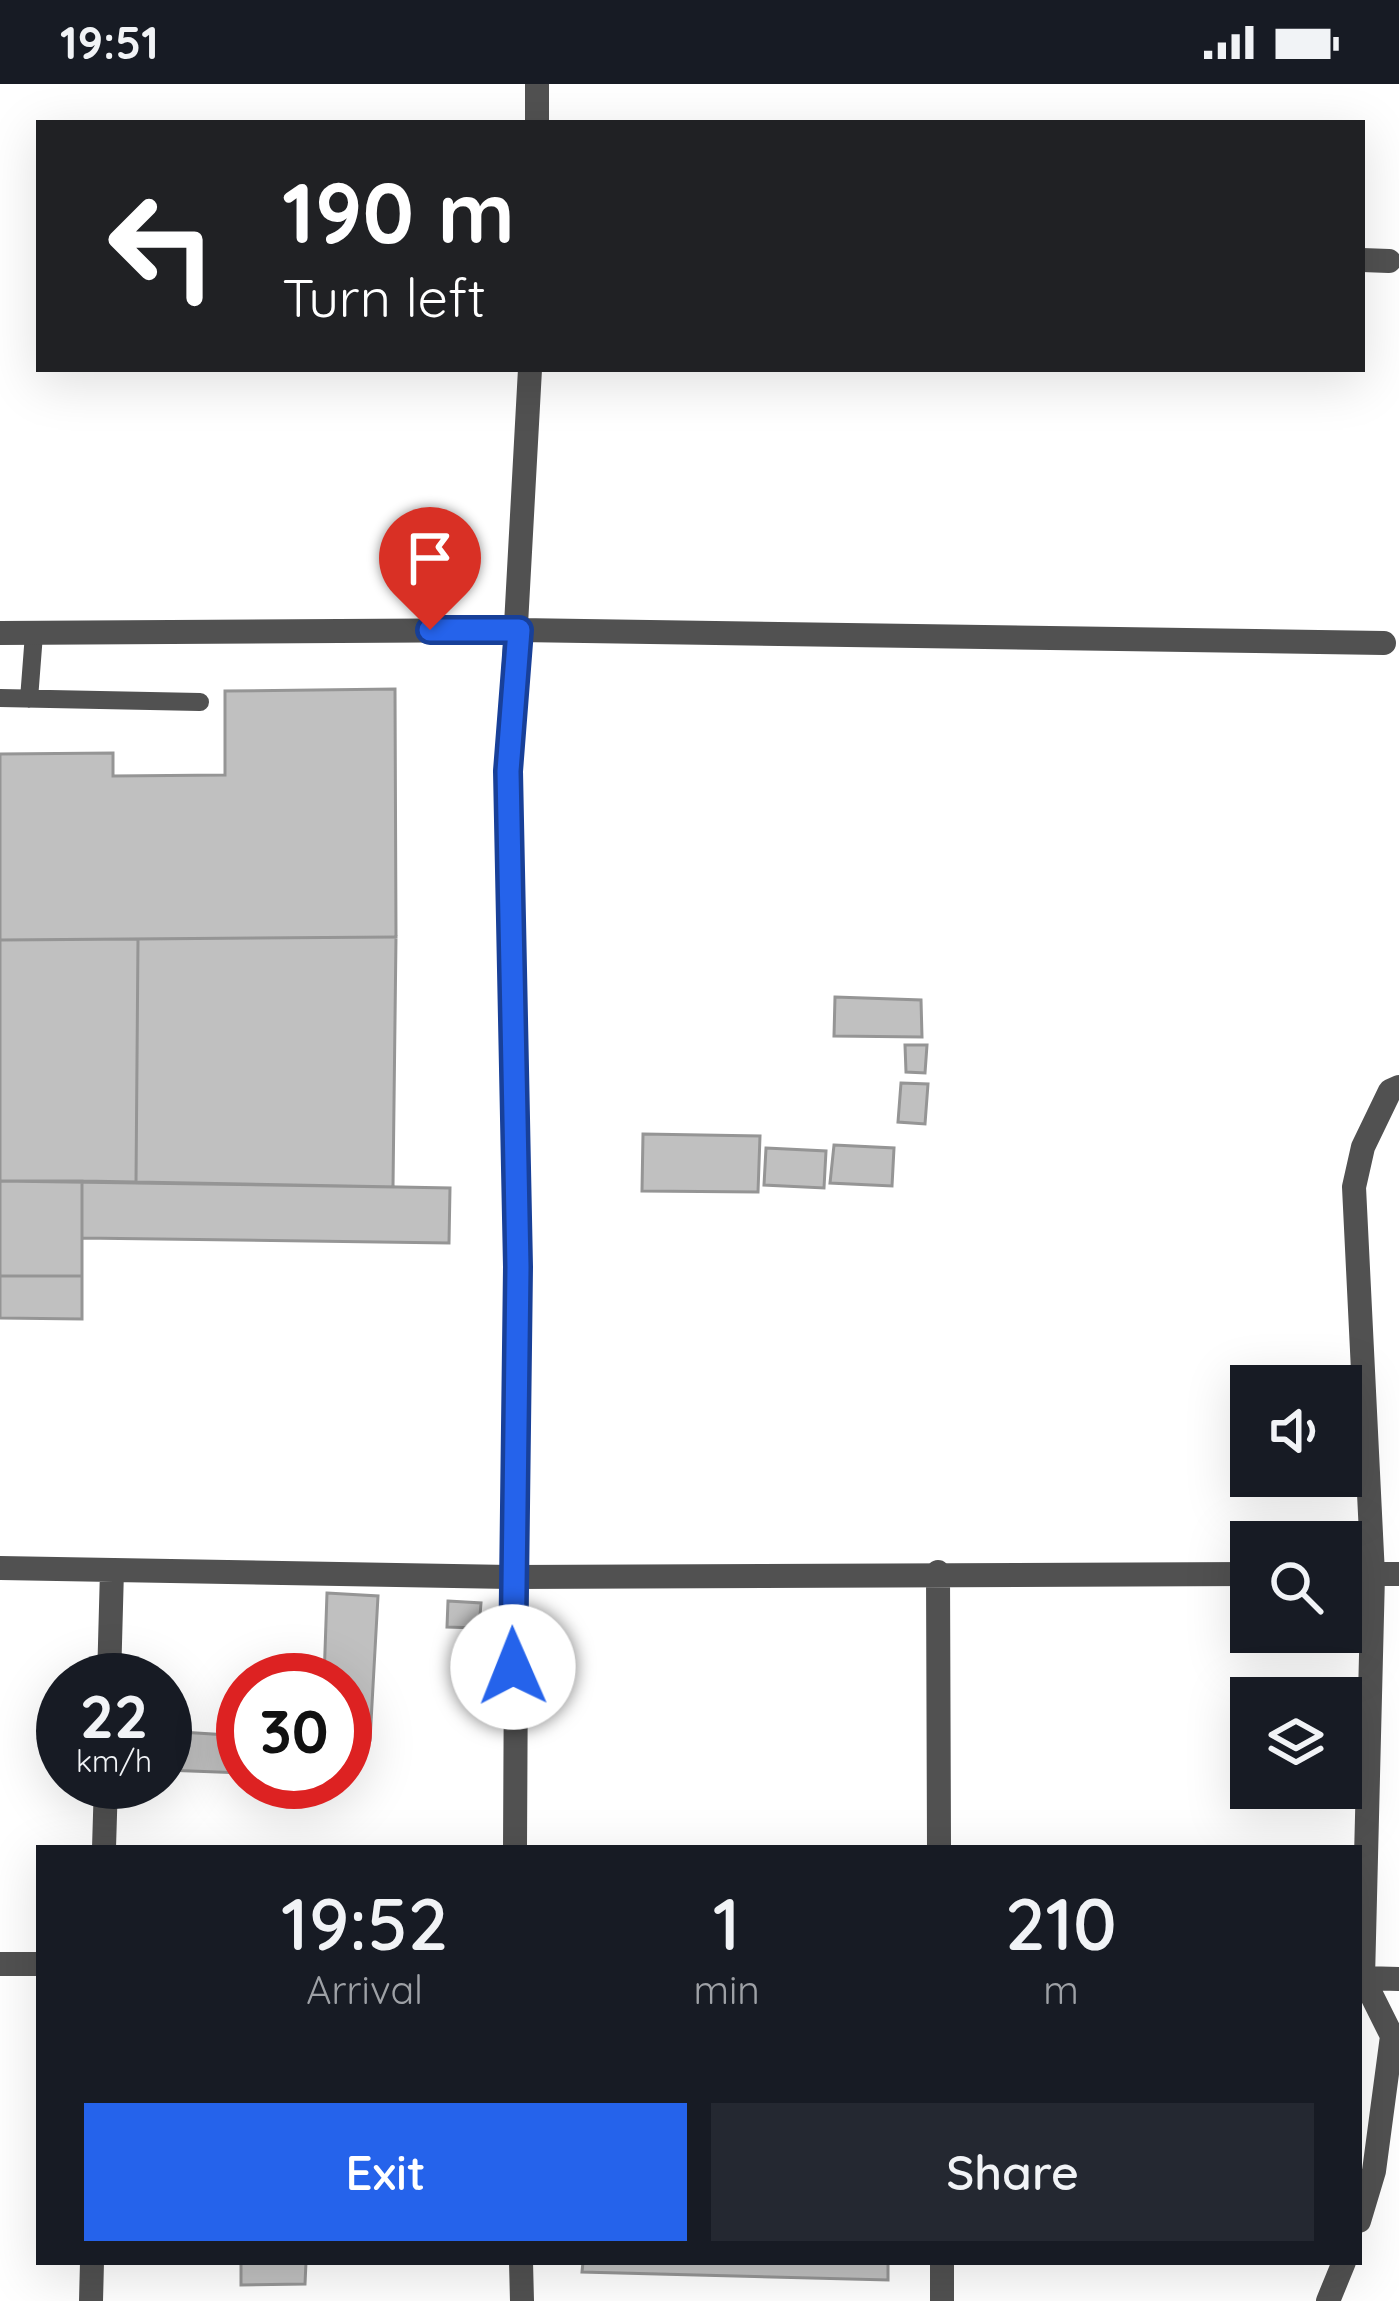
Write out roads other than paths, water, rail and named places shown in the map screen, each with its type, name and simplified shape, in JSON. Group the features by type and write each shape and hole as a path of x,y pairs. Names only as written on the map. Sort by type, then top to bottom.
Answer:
{"street":[{"path":"537,84 537,120"},
{"path":"1365,260 1389,261"},
{"path":"515,1845 512,1577 518,1267 508,771 530,372"},
{"path":"0,633 519,630 1384,643"},
{"path":"1362,2211 1374,2171 1391,2036 1363,1978 1386,1574 1354,1187 1363,1147 1390,1091 1399,1087"},
{"path":"0,1568 512,1577 1230,1574"},
{"path":"110,1653 112,1570"},
{"path":"938,1572 939,1845"},
{"path":"104,1845 105,1809"},
{"path":"0,1964 36,1964"},
{"path":"1363,1978 1399,1979"},
{"path":"91,2301 92,2265"},
{"path":"521,2265 522,2301"},
{"path":"942,2265 942,2301"},
{"path":"1328,2301 1343,2265"}],"lane":[{"path":"29,699 34,634"},
{"path":"0,698 200,701"}]}
